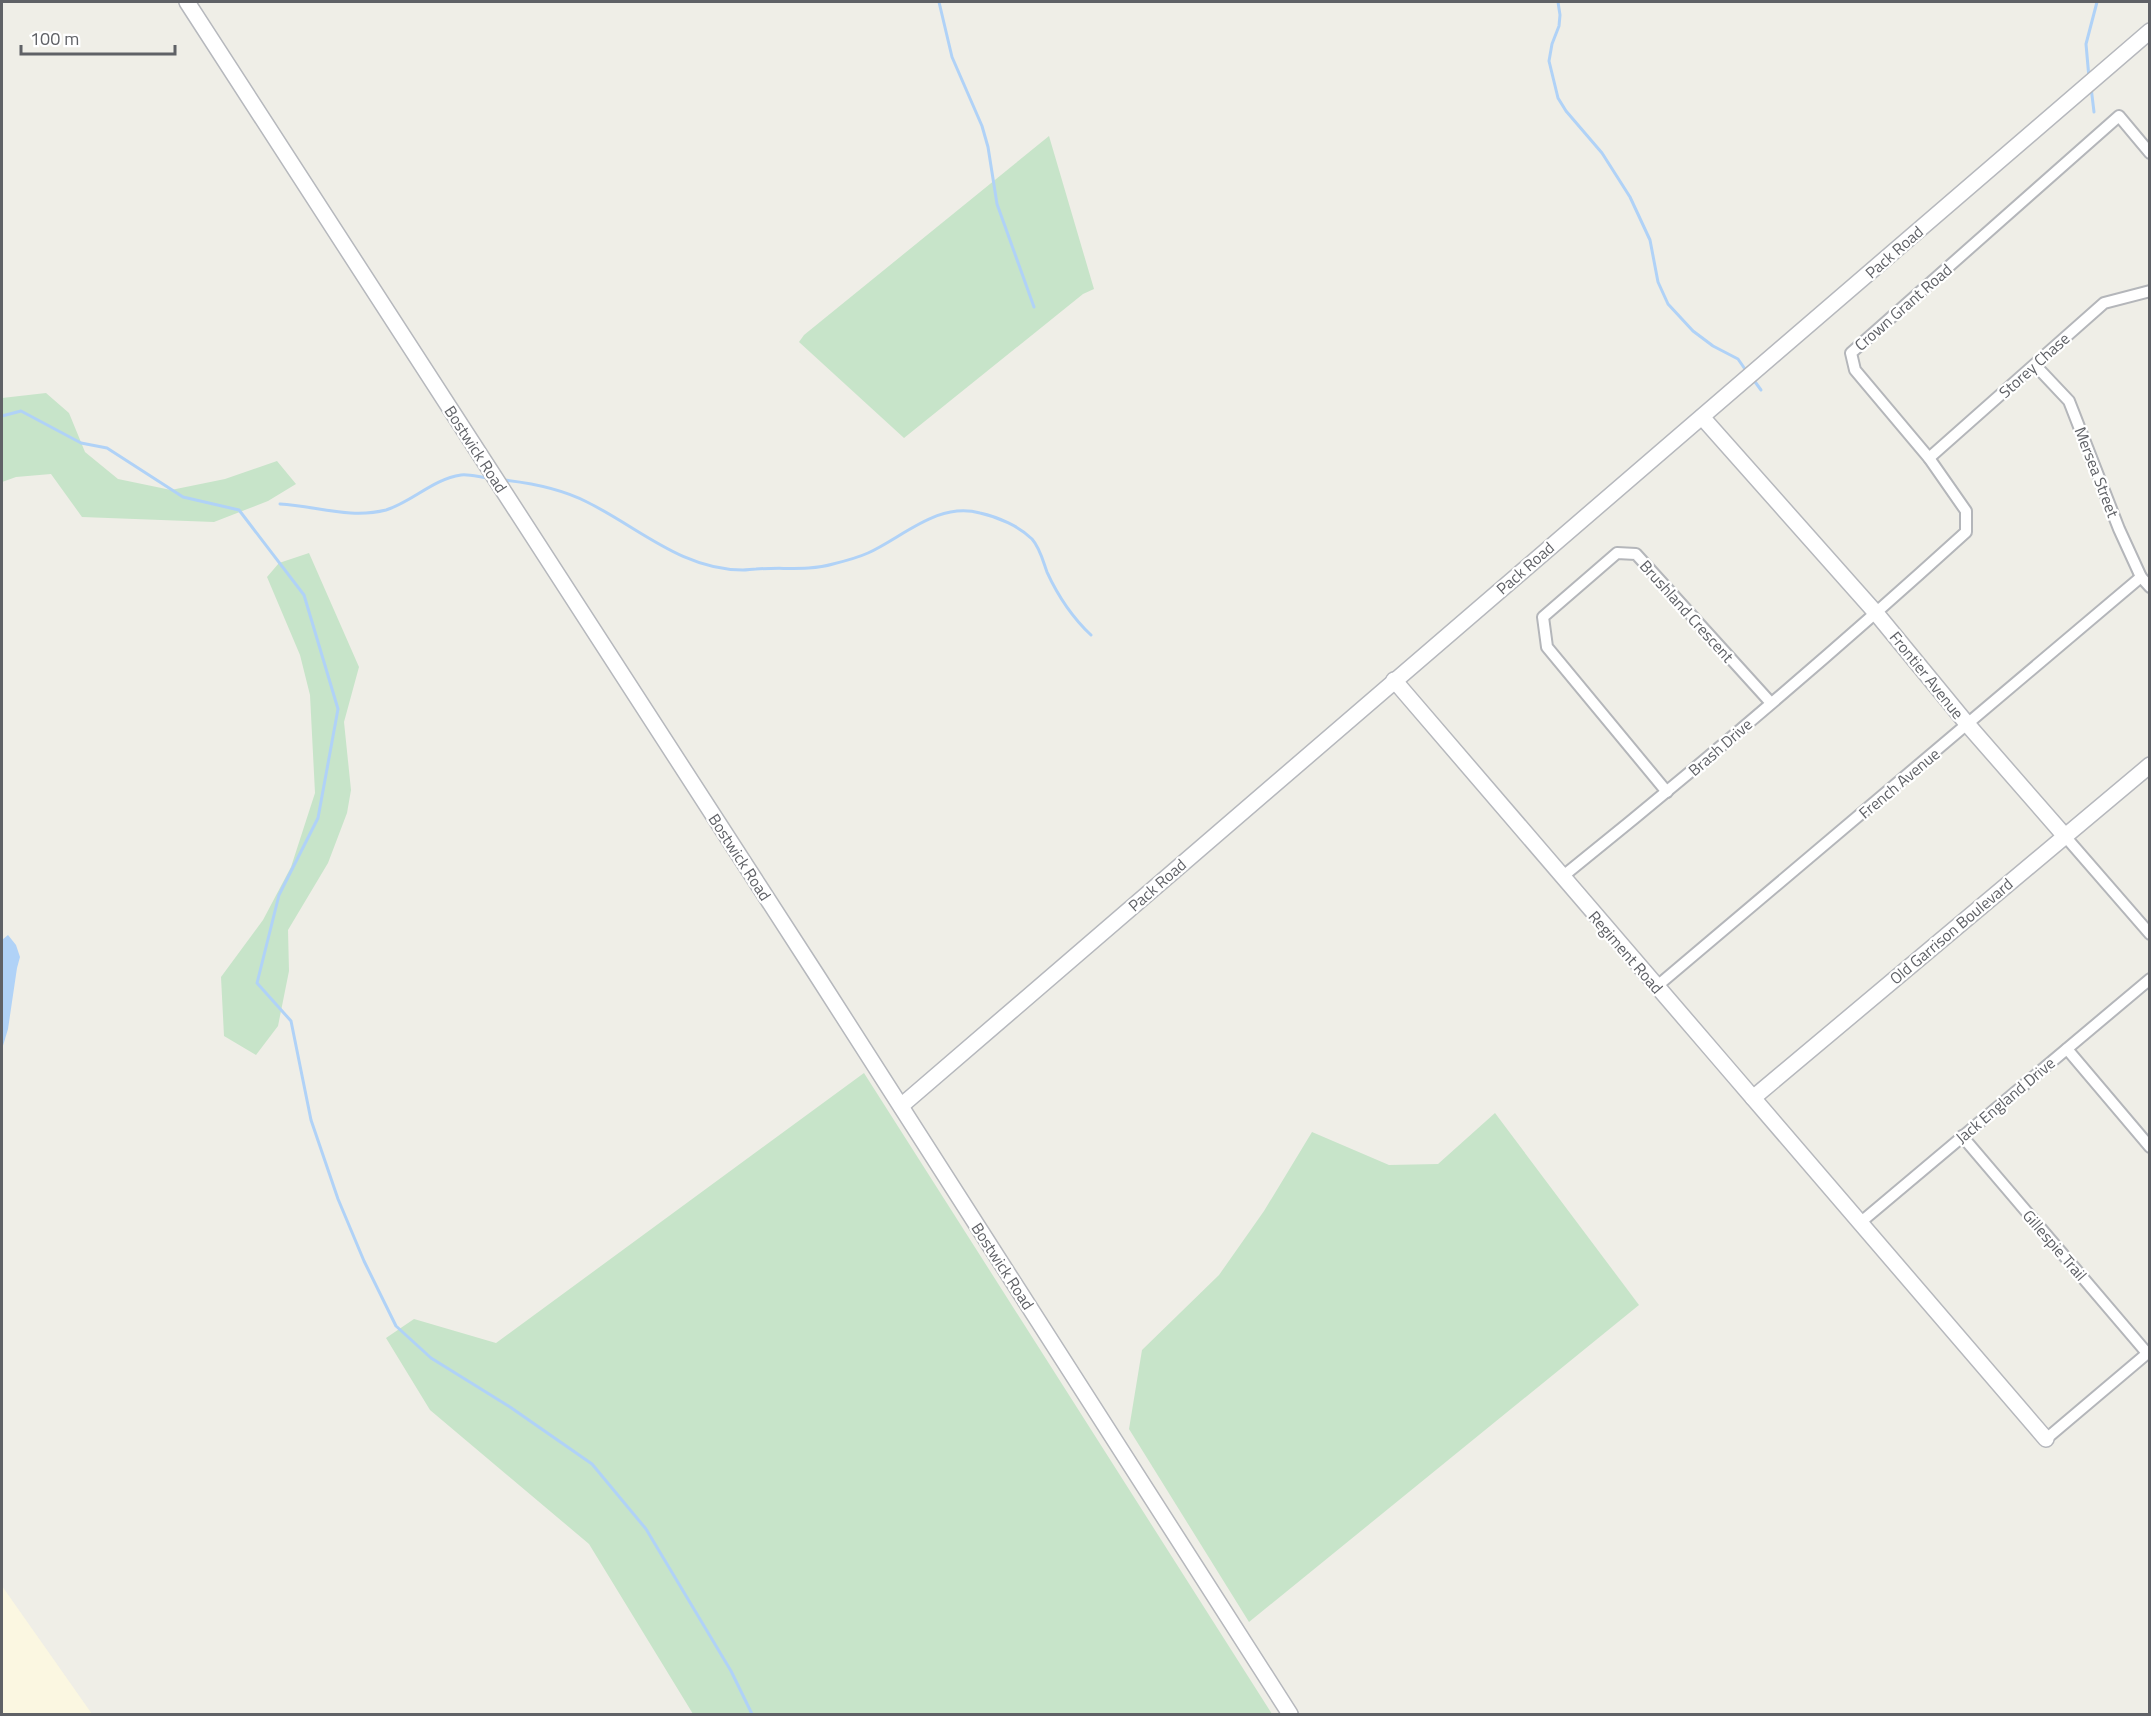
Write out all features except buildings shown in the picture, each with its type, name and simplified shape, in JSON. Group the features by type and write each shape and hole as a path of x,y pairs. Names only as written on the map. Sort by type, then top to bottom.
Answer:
{"street":[{"name":"Bostwick Road","path":"187,2 901,1106 1290,1714"},
{"name":"Pack Road","path":"901,1106 2150,32"},
{"name":"Crown Grant Road","path":"1876,613 1966,532 1966,511 1929,458 1855,370 1851,353 2119,116 2150,153"},
{"name":"Storey Chase","path":"1929,458 2104,303 2150,291"},
{"name":"Mersea Street","path":"2035,365 2069,401 2119,529 2141,577 2150,587"},
{"name":"Frontier Avenue","path":"1702,417 1876,613 1968,725 2150,934"},
{"name":"Brushland Crescent","path":"1667,792 1547,647 1543,617 1617,553 1636,554 1771,704"},
{"name":"French Avenue","path":"1656,987 2141,577"},
{"name":"Brash Drive","path":"1562,877 1667,792 1876,613"},
{"name":"Regiment Road","path":"1394,680 2046,1439"},
{"name":"Old Garrison Boulevard","path":"1753,1098 2150,765"},
{"name":"Jack England Drive","path":"1861,1222 2150,979"},
{"path":"2067,1049 2150,1147"},
{"name":"Gillespie Trail","path":"1962,1136 2148,1352"},
{"path":"2046,1439 2148,1352"}],"shaded area":[{"path":"2,1586 92,1714 2,1714"}],"green space":[{"path":"1049,136 1094,289 1083,294 904,438 799,342 804,335"},
{"path":"46,393 69,413 85,452 118,479 171,490 225,479 277,461 296,484 268,501 214,522 82,517 51,474 16,477 2,482 2,398"},
{"path":"309,553 359,667 344,722 351,790 347,813 328,863 288,930 289,971 278,1026 256,1055 224,1036 221,977 263,920 291,867 315,793 310,695 300,655 267,577 279,563"},
{"path":"864,1073 1272,1714 693,1714 589,1544 430,1410 386,1338 414,1319 496,1343"},
{"path":"1495,1113 1639,1305 1249,1622 1129,1429 1142,1350 1219,1275 1264,1211 1312,1132 1389,1165 1438,1164"}],"water":[{"path":"8,935 16,945 20,957 8,1029 2,1049 2,940"}],"waterway":[{"path":"939,2 952,57 982,126 988,147 997,204 1034,307"},
{"path":"1558,2 1559,26 1549,61 1558,98 1566,111 1602,153 1630,197 1650,240 1658,282 1668,304 1693,331 1713,346 1738,359 1747,372"},
{"path":"2089,78 2086,44 2097,2"},
{"path":"2091,87 2094,112"},
{"path":"1753,379 1761,390"},
{"path":"2,416 21,411 81,443 107,448 183,497 239,510 304,595 338,709 318,818 279,895 257,983 291,1021 311,1120 338,1199 364,1261 396,1326 431,1358 510,1407 592,1464 646,1529 731,1671 752,1714"},
{"path":"280,504 346,513 373,512 386,510 405,502 451,477 464,475 488,478"},
{"path":"504,480 557,490 606,512 680,555 700,563 743,570 824,566 868,553 936,516 965,511 987,515 1015,526 1032,539 1061,598 1091,635"}]}
